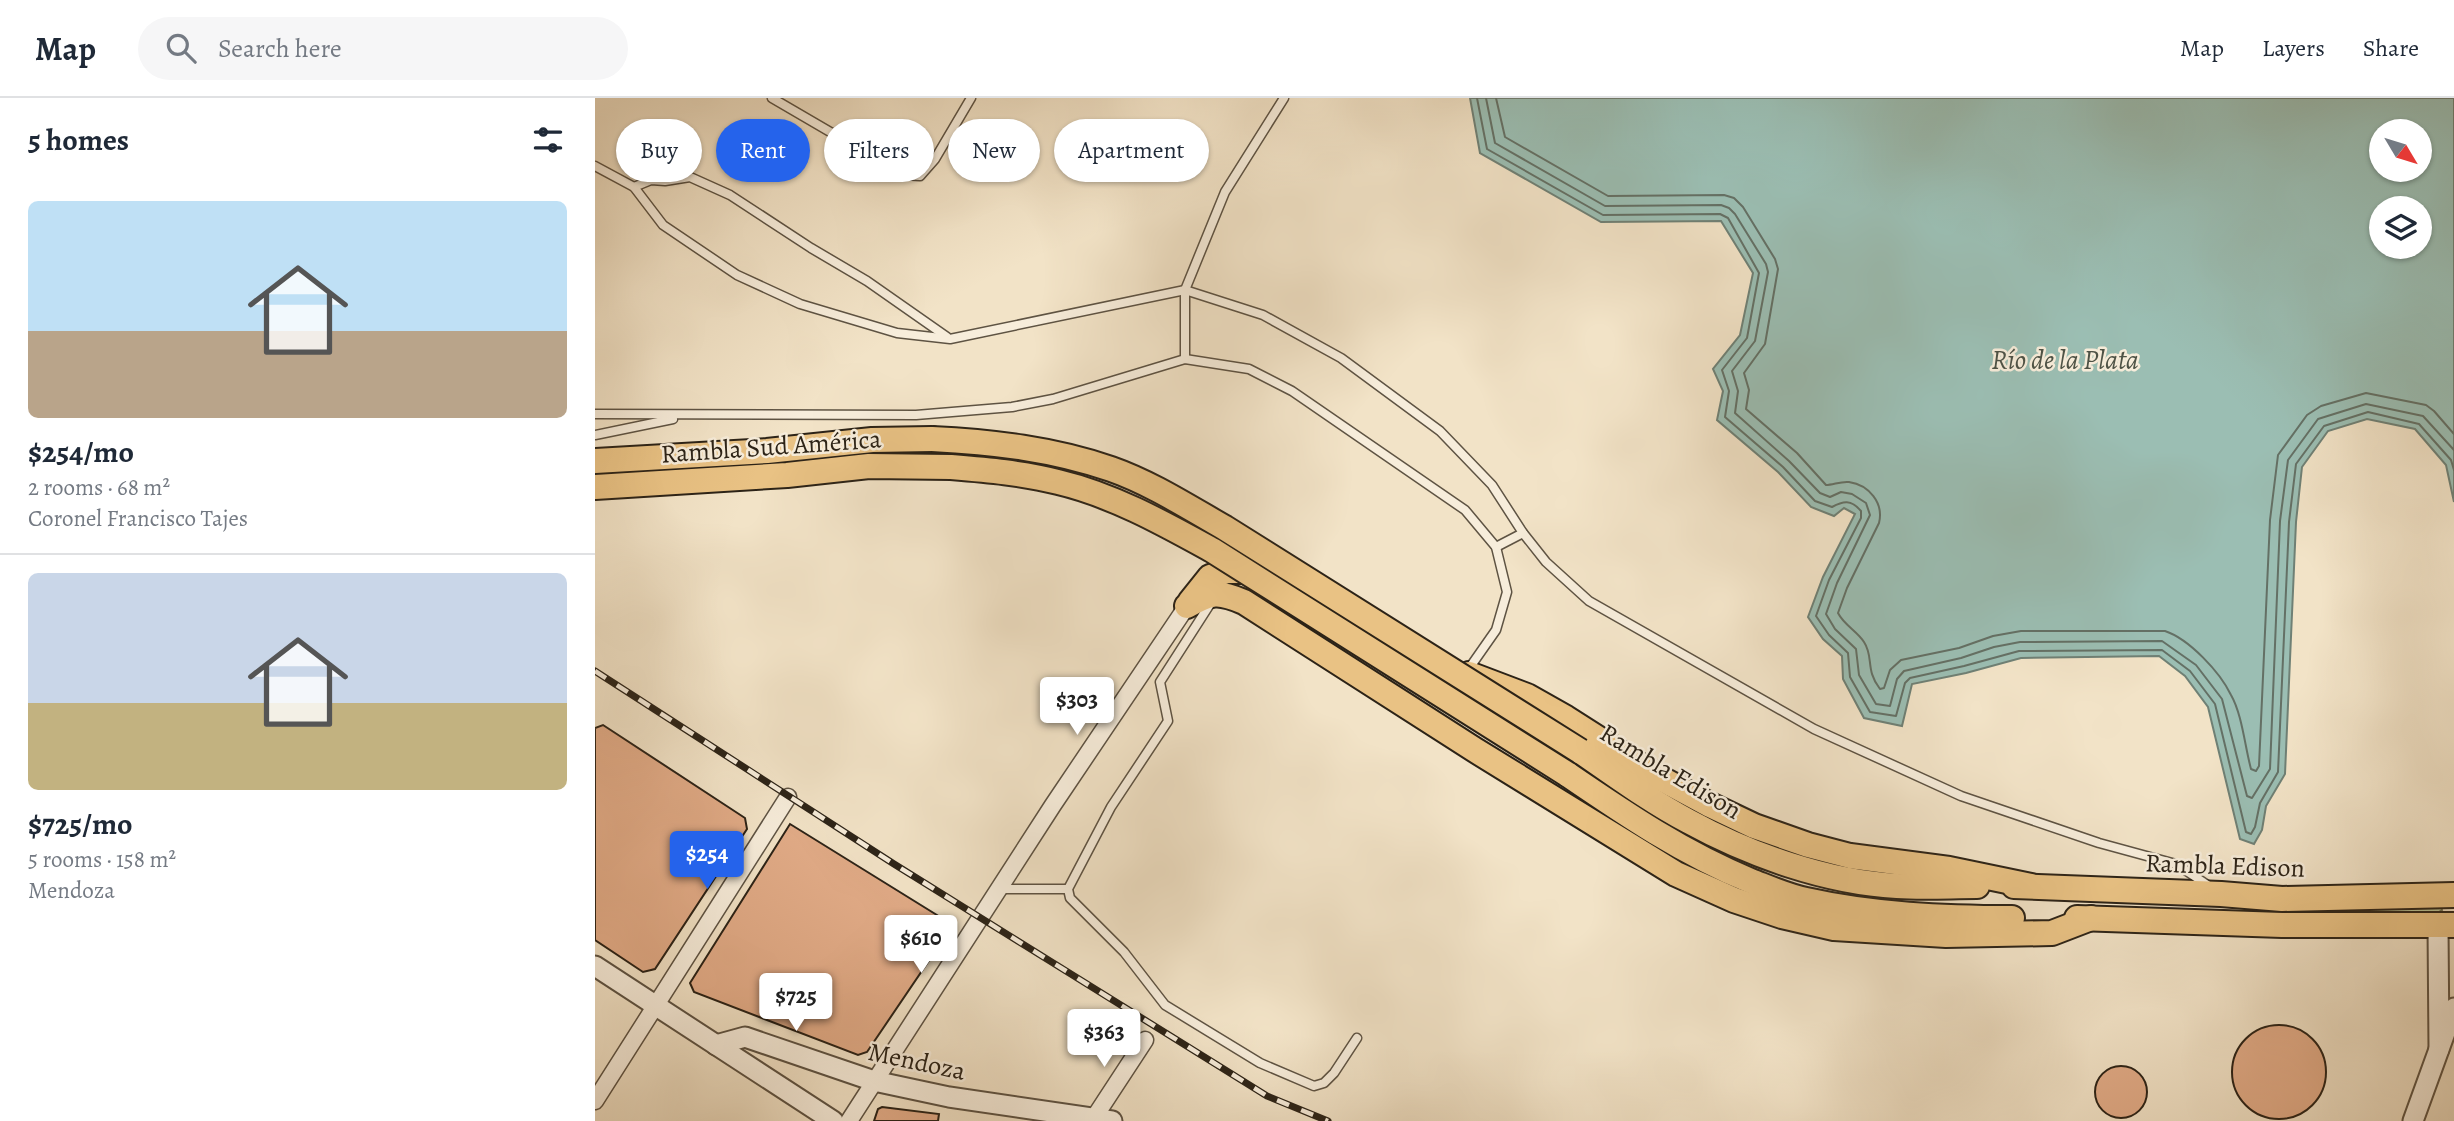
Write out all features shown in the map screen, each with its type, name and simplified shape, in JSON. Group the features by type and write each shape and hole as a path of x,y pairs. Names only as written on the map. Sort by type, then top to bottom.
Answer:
{"main road":[{"name":"Rambla Sud América","path":"595,461 767,452 872,440 932,439"},
{"name":"Rambla Edison","path":"932,439 981,441 1062,455 1112,470 1167,495 1225,527 1688,821 1730,842 1785,863 1851,880 1896,886 2031,886 2282,899 2454,895"},
{"name":"Rambla Sud América","path":"595,487 869,467 951,467 1020,474 1060,482 1104,496 1153,517 1212,550 1567,774 1674,845 1713,865 1804,900 1892,913 1989,918 2091,918"},
{"path":"1187,606 1210,577 1227,570 1255,571 1466,672 1527,696 1660,778 1754,826 1850,856 1949,870 2031,886"},
{"path":"1187,606 1207,594 1223,593 1244,602 1475,750 1664,866 1734,900 1782,916 1834,928 1946,935 2052,933 2091,918 2282,925 2446,925"}],"street":[{"path":"849,1121 1187,606"},
{"path":"595,1101 788,796"},
{"path":"2439,1049 2446,925"},
{"path":"595,966 833,1121"},
{"path":"2413,1121 2454,1007"},
{"name":"Mendoza","path":"716,1045 745,1037 874,1081 949,1097 1099,1120"},
{"path":"1099,1120 1145,1040"}],"lane":[{"path":"772,98 904,175 920,176 935,159 971,98"},
{"path":"1185,359 1185,290 1225,192 1284,98"},
{"path":"595,166 634,187 663,225 737,275 800,304 897,333 950,339 1185,290 1263,315 1341,358 1440,431 1492,485 1523,533 1546,562 1589,601 1814,729 1961,796 2099,843 2176,864 2221,894"},
{"path":"634,187 651,180 690,177 730,195 876,287 950,339"},
{"path":"595,414 916,415 1012,407 1074,394 1185,359 1249,369 1291,391 1465,510 1496,547 1507,592 1496,630 1466,672"},
{"path":"595,435 656,424 682,416"},
{"path":"1496,547 1523,533"},
{"path":"1217,594 1160,682 1168,721 1111,807 1068,889 1070,898 1124,952 1165,1005 1260,1063 1314,1086 1324,1083 1334,1073 1357,1038"},
{"path":"999,889 1068,889"}],"green space":[{"path":"2440,904 2442,910 2439,912 2313,914 2309,911"}],"water":[{"name":"Río de la Plata","path":"1470,98 2454,98 2454,502 2446,465 2415,429 2367,419 2328,431 2302,467 2296,522 2285,774 2266,806 2262,830 2254,844 2240,839 2208,707 2185,676 2159,656 2021,658 1912,684 1902,726 1864,718 1843,679 1842,656 1823,639 1808,617 1823,577 1855,514 1844,508 1834,516 1811,507 1778,472 1717,420 1723,391 1713,369 1740,335 1753,273 1721,221 1601,222 1480,153"}],"building":[{"path":"603,725 745,818 747,829 655,969 643,972 595,940 595,728"},
{"path":"790,824 953,925 867,1052 858,1055 694,992 690,983"},
{"path":"2279,1025 2297,1028 2312,1039 2323,1054 2326,1072 2323,1090 2312,1105 2297,1116 2279,1119 2261,1116 2246,1105 2235,1090 2232,1072 2235,1054 2246,1039 2261,1028"},
{"path":"2121,1066 2131,1068 2139,1074 2145,1082 2145,1102 2139,1110 2131,1116 2121,1118 2111,1116 2103,1110 2097,1102 2095,1092 2097,1082 2103,1074 2111,1068"},
{"path":"882,1107 939,1114 938,1121 874,1121 878,1109"}],"railway":[{"path":"595,671 894,864 1267,1096 1328,1121"}]}
